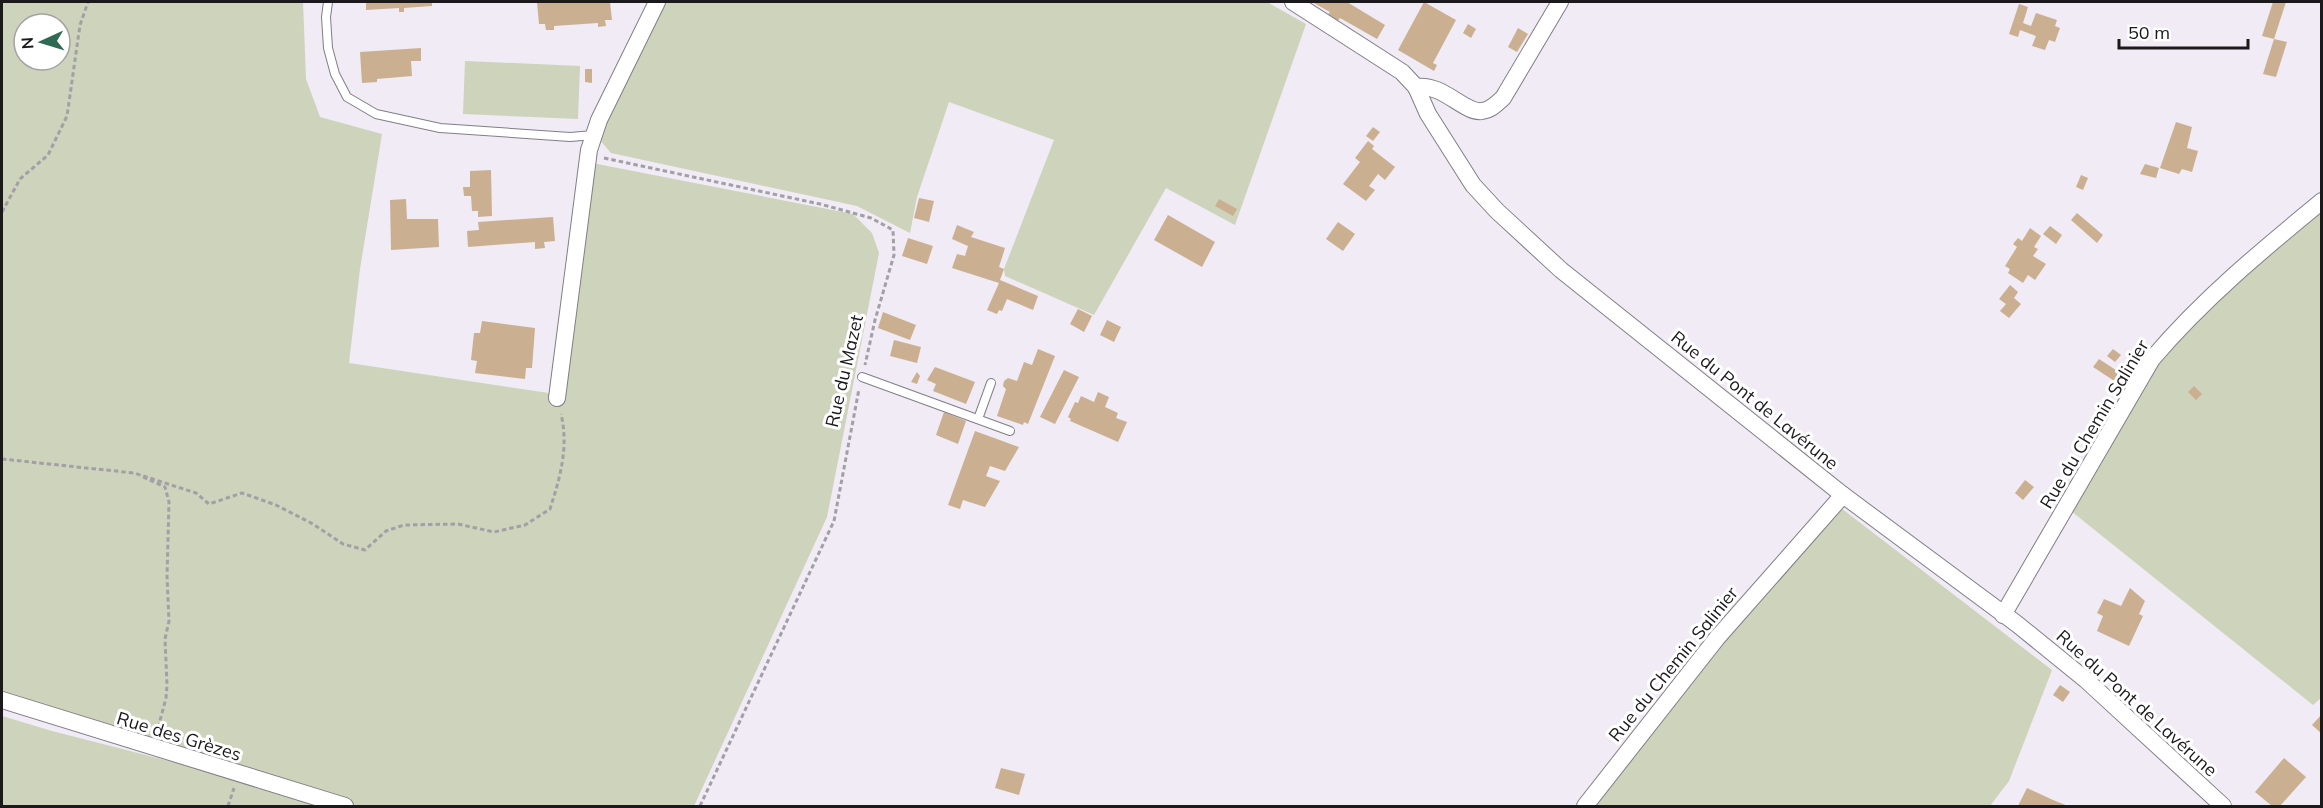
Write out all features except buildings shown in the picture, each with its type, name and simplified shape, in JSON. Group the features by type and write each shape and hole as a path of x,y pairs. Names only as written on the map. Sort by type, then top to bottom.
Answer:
{"street":[{"path":"557,398 591,142 599,120 657,2"},
{"name":"Rue du Pont de Lavérune","path":"1293,2 1402,72 1416,87 1428,114 1473,185 1497,211 1561,270 1843,495 2086,680 2223,807"},
{"path":"1416,87 1434,88 1477,111 1491,108 1503,99 1560,2"},
{"name":"Rue du Chemin Salinier","path":"2003,615 2152,359 2184,321 2244,265 2322,201"},
{"name":"Rue du Chemin Salinier","path":"1585,807 1717,638 1843,495"},
{"name":"Rue des Grèzes","path":"2,700 153,749 345,807"}],"lane":[{"path":"328,2 326,17 328,48 335,74 347,97 376,114 440,128 570,137 591,142"},
{"path":"862,377 1010,431"},
{"path":"978,419 991,383"}],"path":[{"path":"2,212 20,179 48,155 67,116 80,25 88,2"},
{"name":"Rue du Mazet","path":"591,142 604,158 820,204 871,218 892,230 894,255 875,320 862,377 834,521 700,807"},
{"path":"2,459 136,473 196,493 209,504 242,493 276,505 313,524 344,544 365,550 386,531 404,525 458,524 494,532 525,525 550,509 563,469 564,427 557,398"},
{"path":"136,473 165,487 169,502 167,576 169,621 165,639 166,698 153,749"}],"green space":[{"path":"2,2 303,2 306,79 320,117 382,134 360,269 349,363 562,395 592,163 853,214 872,233 879,253 827,517 694,806 359,806 2,700"},
{"path":"666,2 1267,2 1306,24 1235,225 1166,188 1094,315 1005,276 1004,269 1054,140 949,102 917,197 910,233 857,206 611,153 598,138"},
{"path":"465,61 580,66 578,119 463,114"},
{"path":"2321,211 2321,698 2313,705 2071,511 2157,364 2215,299"},
{"path":"1837,505 2052,670 2009,781 1990,806 1590,806 1689,676"},
{"path":"2,716 52,731 345,806 2,806"}]}
